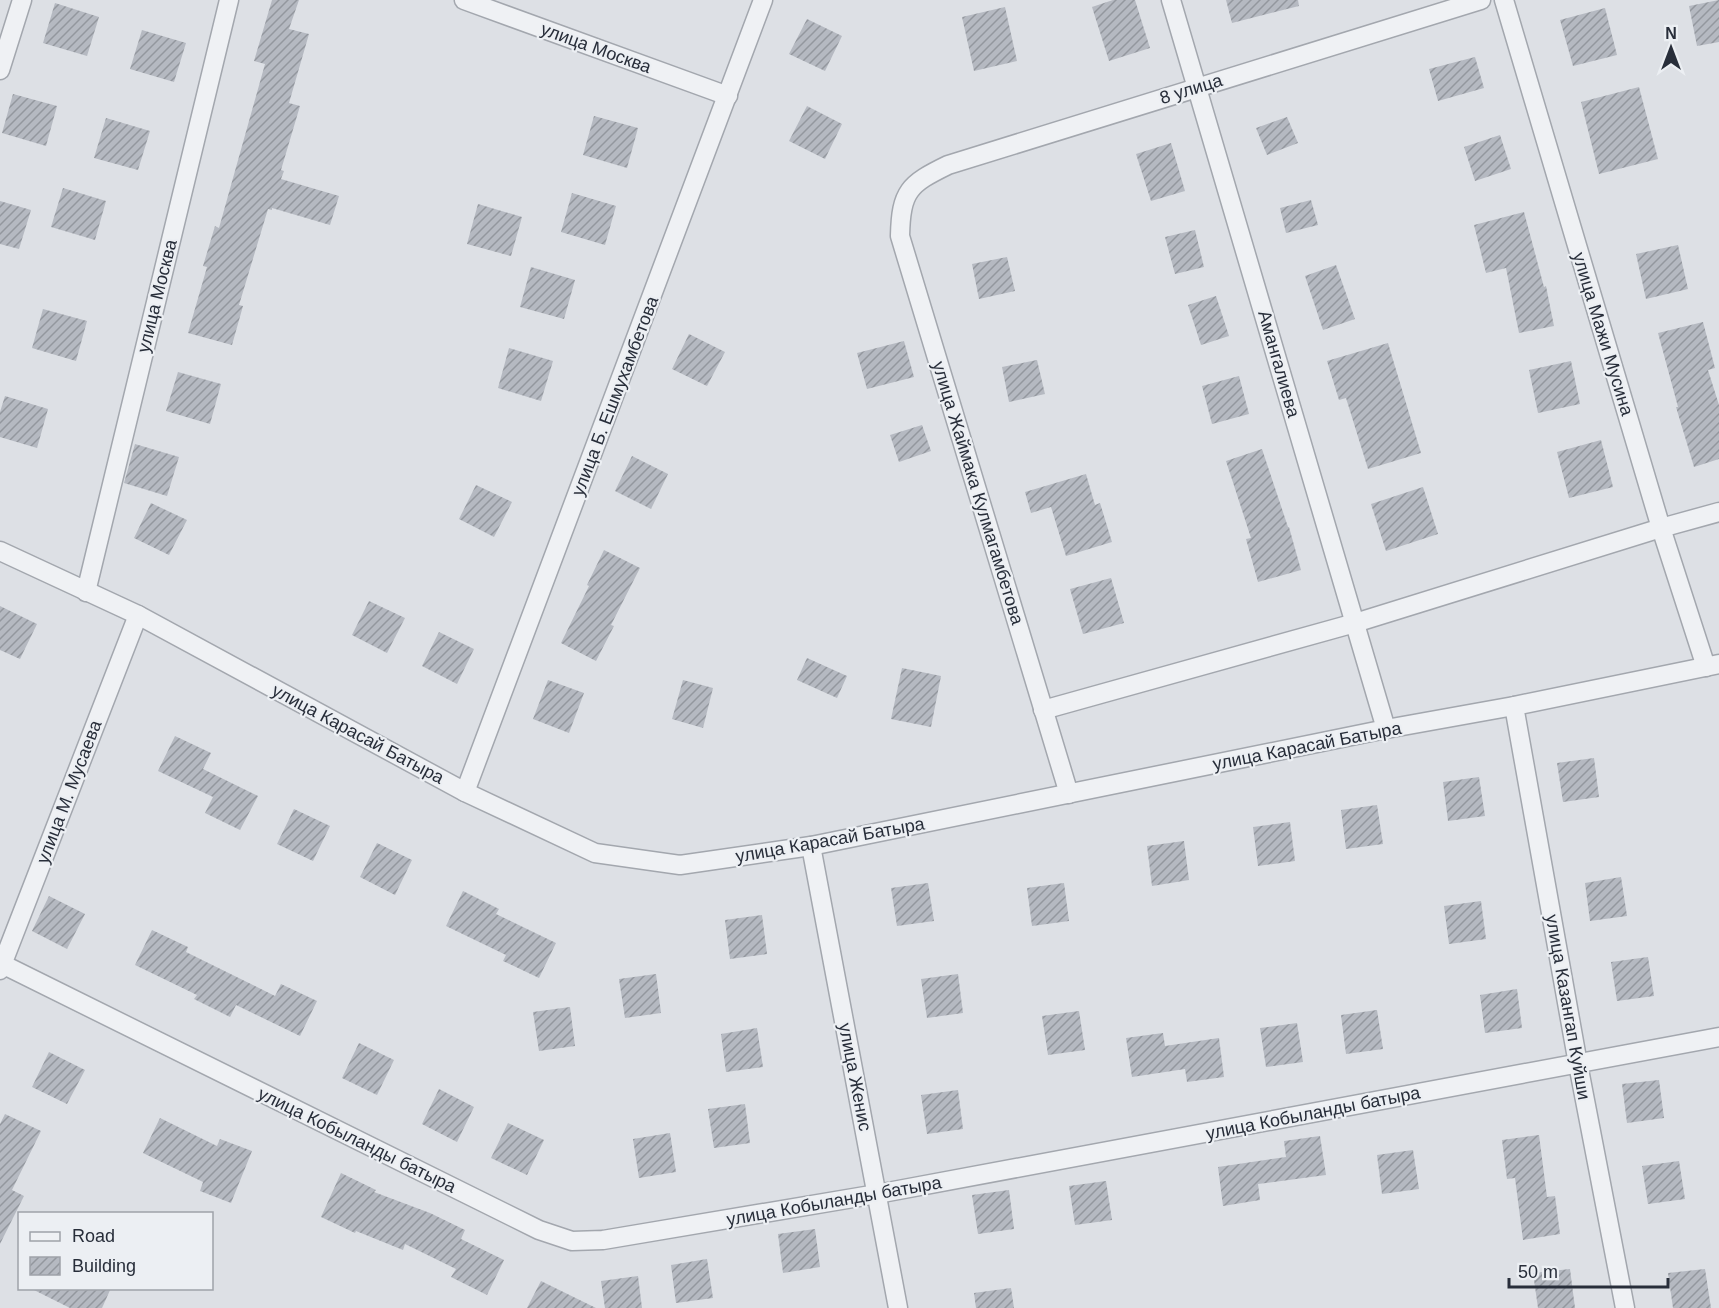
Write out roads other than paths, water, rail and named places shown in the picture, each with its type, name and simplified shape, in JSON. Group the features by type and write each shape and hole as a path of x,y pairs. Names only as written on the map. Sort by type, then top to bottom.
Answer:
{"street":[{"path":"0,70 22,0"},
{"name":"улица Москва","path":"86,592 229,0"},
{"name":"улица Москва","path":"464,0 728,96"},
{"name":"улица Б. Ешмухамбетова","path":"465,792 763,0"},
{"name":"Амангалиева","path":"1172,0 1386,729"},
{"name":"8 улица","path":"908,192 923,177 948,165 1481,0"},
{"name":"улица Мажи Мусина","path":"1504,0 1661,528 1712,665"},
{"name":"улица Жаймака Кулмагамбетова","path":"908,192 900,212 900,236 1069,794"},
{"path":"1043,710 1355,623 1719,512"},
{"name":"улица Карасай Батыра","path":"0,551 138,615 465,792 595,854 680,865 811,846 1712,665"},
{"name":"улица М. Мусаева","path":"1,967 138,615"},
{"name":"улица Казангап Куйши","path":"1514,706 1578,1064 1625,1308"},
{"name":"улица Женис","path":"811,846 898,1308"},
{"name":"улица Кобыланды батыра","path":"1,967 539,1230 572,1241 603,1240 877,1194 1719,1037"}]}
